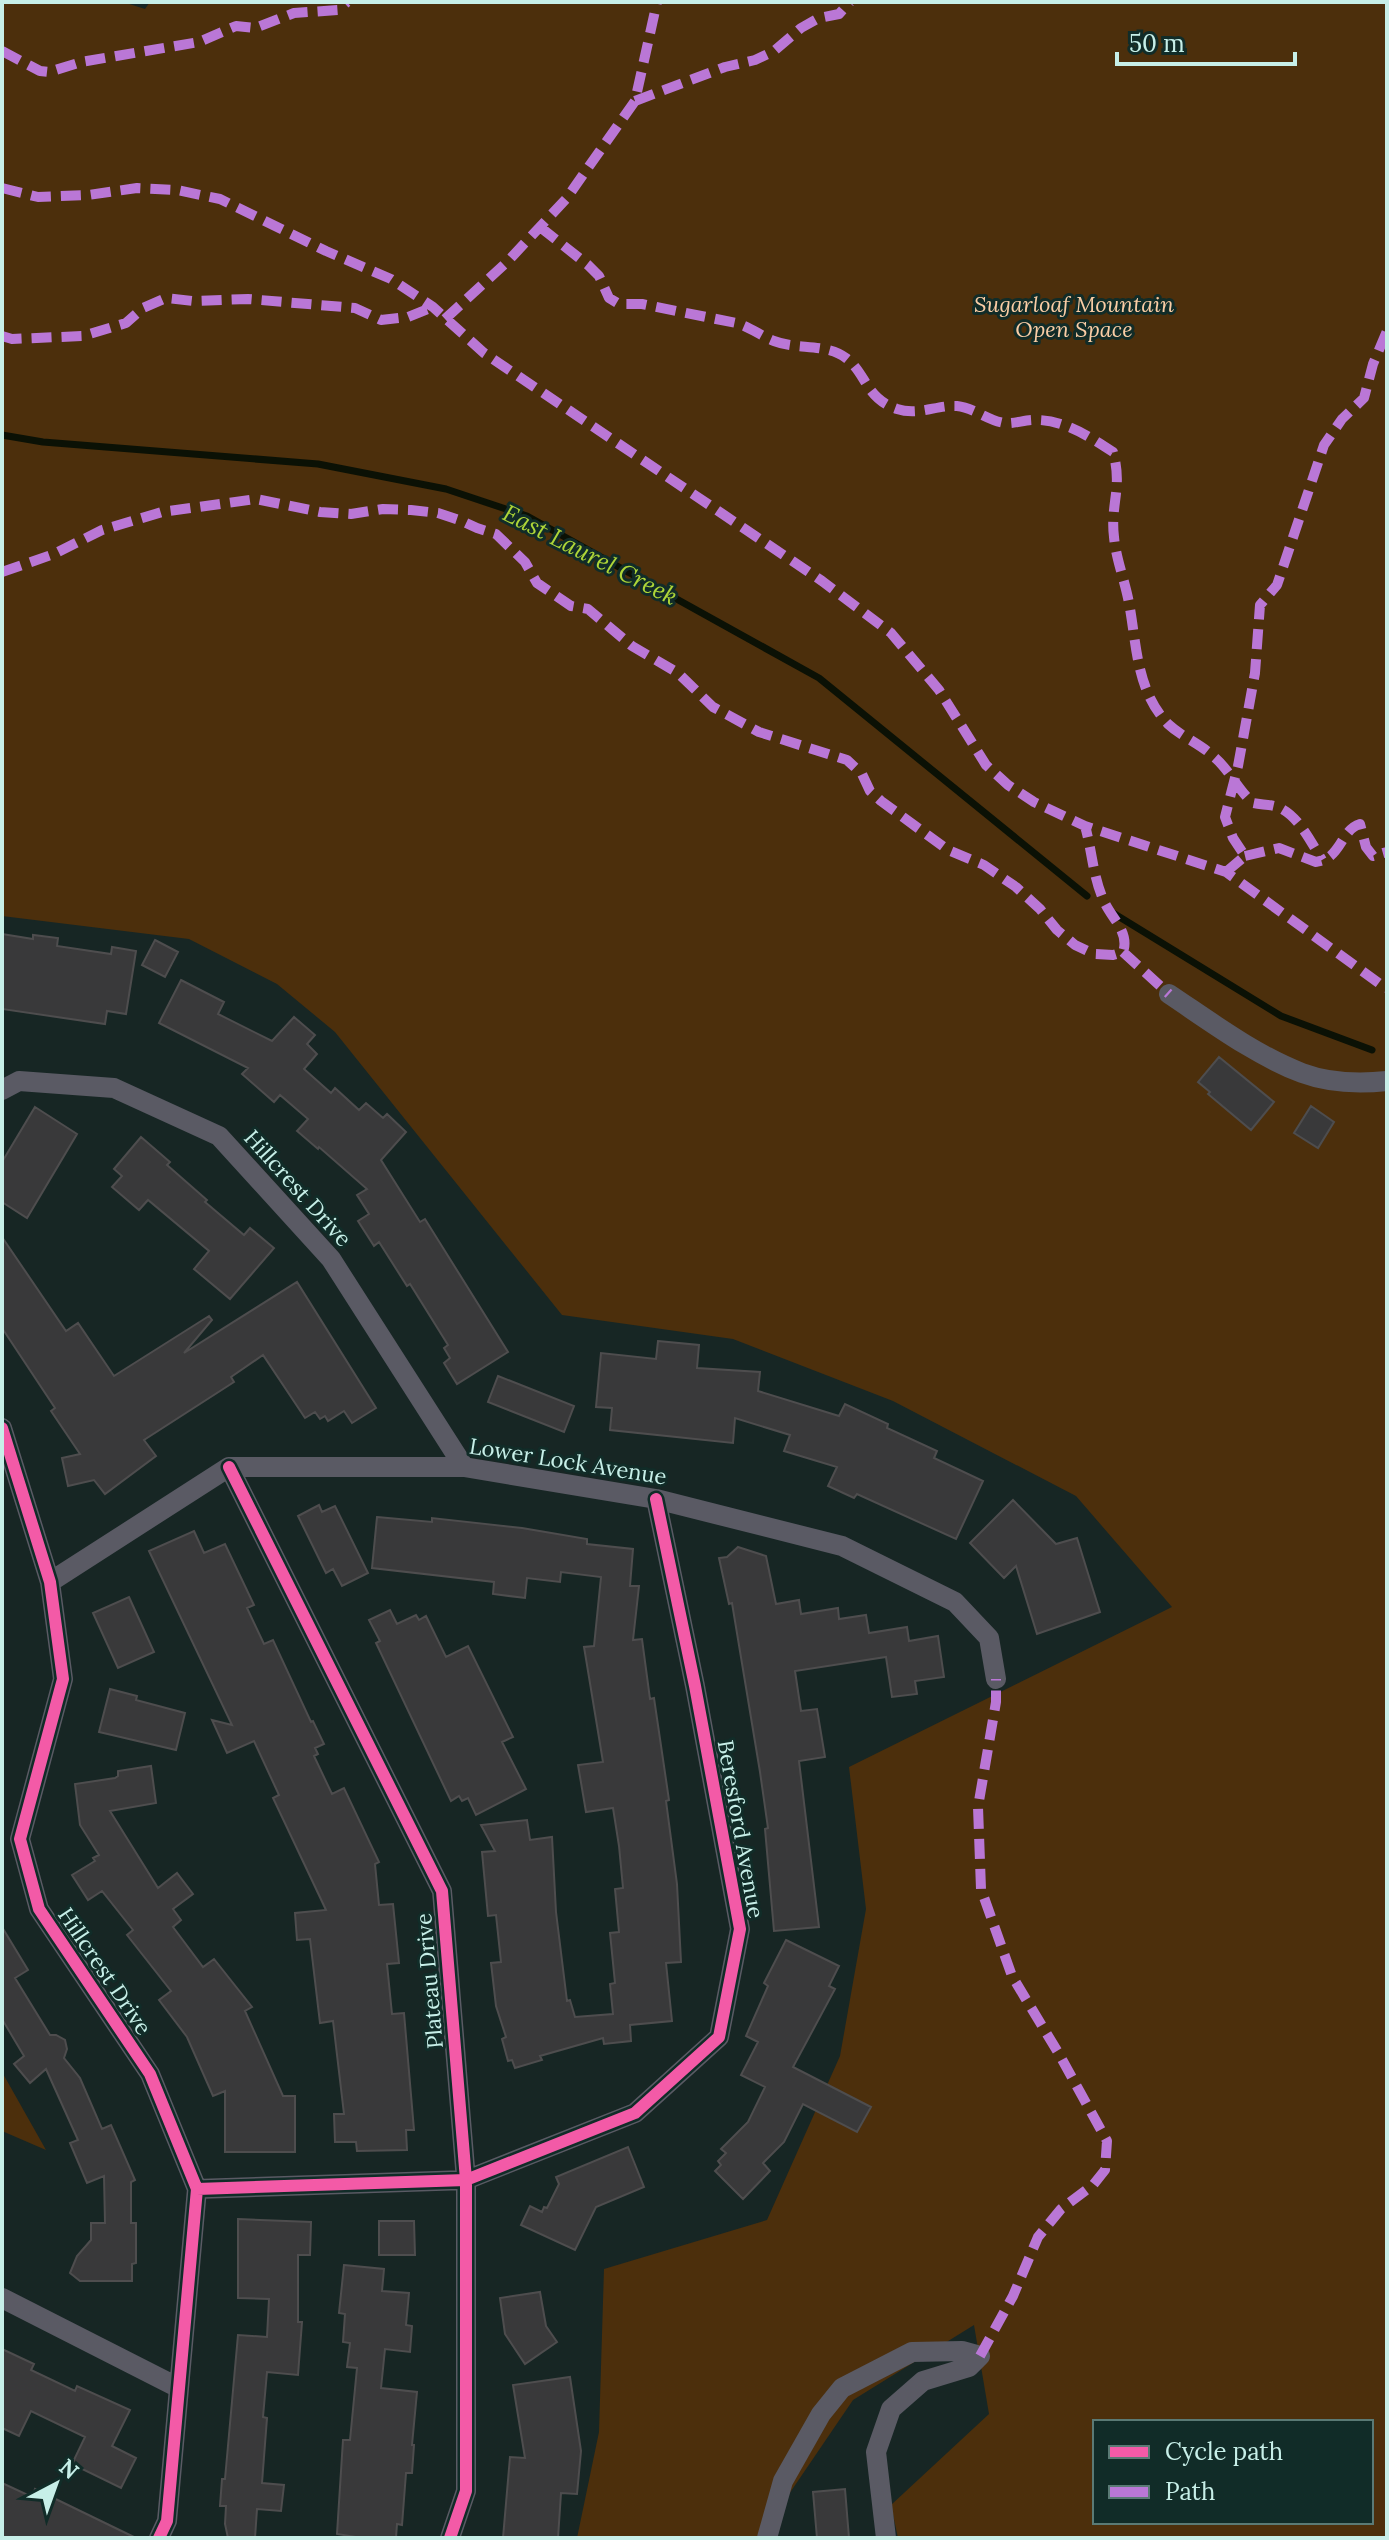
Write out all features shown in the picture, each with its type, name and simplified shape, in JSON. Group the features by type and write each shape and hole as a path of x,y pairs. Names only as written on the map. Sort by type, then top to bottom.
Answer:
{"street":[{"path":"1169,994 1264,1054 1302,1073 1332,1081 1387,1081"},
{"name":"Hillcrest Drive","path":"2,1090 19,1081 114,1088 219,1136 331,1259 464,1467"},
{"name":"Hillcrest Drive","path":"2,1428 50,1582 63,1679 20,1839 39,1909 150,2074 197,2189 167,2521 159,2538"},
{"path":"50,1582 229,1467"},
{"name":"Lower Lock Avenue","path":"229,1467 464,1467 656,1499 842,1546 955,1602 989,1638 996,1679"},
{"name":"Plateau Drive","path":"229,1467 442,1891 466,2180 466,2491 450,2538"},
{"name":"Beresford Avenue","path":"197,2189 466,2180 635,2113 719,2037 740,1929 695,1686 656,1499"},
{"path":"2,2298 179,2388"},
{"path":"767,2538 783,2481 821,2414 842,2388 912,2352 962,2351 980,2356 969,2367 923,2381 891,2409 876,2452 886,2538"}],"green space":[{"name":"Sugarloaf Mountain Open Space","path":"2,2 123,2 145,9 150,2 1387,2 1387,2538 898,2538 891,2505 989,2414 974,2325 853,2400 787,2497 776,2538 577,2538 599,2432 604,2269 767,2220 840,2056 866,1909 849,1767 1172,1607 1076,1496 893,1401 733,1339 562,1315 335,1032 277,984 189,939 2,916"},
{"path":"2,2072 46,2150 2,2131"}],"building":[{"path":"2,934 33,939 33,935 58,938 57,946 111,954 112,947 136,951 126,1014 107,1011 105,1024 2,1009"},
{"path":"155,940 178,952 165,977 142,965"},
{"path":"181,980 224,1002 218,1014 272,1041 294,1017 315,1035 307,1044 317,1054 304,1069 331,1093 335,1088 359,1110 366,1103 383,1118 387,1114 406,1132 381,1160 420,1222 425,1219 508,1352 457,1384 444,1363 450,1358 444,1348 448,1345 410,1284 407,1286 379,1242 374,1246 358,1221 369,1214 357,1195 367,1189 297,1131 308,1119 280,1095 274,1102 242,1074 248,1068 159,1023"},
{"path":"1219,1057 1274,1102 1251,1130 1198,1082"},
{"path":"1311,1106 1334,1122 1318,1148 1294,1133"},
{"path":"35,1107 77,1134 27,1218 2,1202 2,1162"},
{"path":"141,1137 170,1162 167,1165 207,1200 205,1202 244,1235 250,1228 274,1248 230,1299 194,1269 209,1251 148,1200 139,1210 112,1187 122,1176 114,1169"},
{"path":"2,1237 66,1331 78,1323 114,1376 209,1316 212,1320 184,1353 297,1282 376,1408 352,1423 344,1411 328,1421 325,1416 320,1419 315,1412 305,1418 263,1355 231,1377 234,1382 144,1440 156,1456 105,1494 94,1480 68,1486 62,1458 80,1454 51,1411 55,1408 2,1328"},
{"path":"658,1341 699,1345 697,1368 760,1372 758,1391 839,1416 845,1404 937,1451 934,1458 983,1481 956,1539 857,1494 854,1498 828,1486 837,1467 784,1451 790,1435 735,1418 733,1443 610,1430 612,1408 596,1407 601,1353 656,1359"},
{"path":"498,1376 574,1406 564,1432 488,1402"},
{"path":"1013,1500 1056,1544 1077,1538 1100,1612 1037,1634 1016,1566 1004,1578 970,1543"},
{"path":"319,1505 322,1512 335,1506 368,1573 342,1586 333,1569 326,1573 298,1516"},
{"path":"377,1517 432,1522 432,1518 522,1528 587,1539 587,1544 633,1549 630,1586 639,1586 633,1640 642,1639 650,1699 654,1698 677,1884 681,1962 666,1963 672,2021 630,2025 631,2041 604,2044 603,2038 540,2056 542,2060 515,2068 512,2060 508,2061 502,2039 506,2037 496,2006 491,1963 501,1962 496,1915 488,1916 482,1852 495,1851 481,1825 527,1820 530,1840 552,1837 556,1912 567,2001 570,2000 575,2017 613,2014 610,1984 615,1983 610,1933 619,1932 615,1889 623,1888 619,1846 613,1808 586,1812 578,1765 603,1762 584,1647 594,1646 601,1577 561,1572 560,1582 527,1578 525,1598 493,1594 494,1582 372,1568"},
{"path":"194,1531 204,1553 225,1544 254,1605 247,1608 264,1644 273,1640 324,1744 315,1748 318,1754 314,1756 332,1794 344,1788 379,1862 375,1864 379,1905 393,1904 399,1963 387,1964 392,2014 404,2013 414,2130 406,2130 407,2150 357,2151 356,2142 335,2142 334,2114 344,2114 333,2021 320,2023 310,1939 297,1940 295,1913 326,1910 273,1798 279,1795 254,1741 227,1753 212,1720 232,1725 149,1551"},
{"path":"738,1547 766,1556 776,1604 799,1600 801,1614 838,1608 839,1619 866,1615 869,1633 907,1627 909,1641 938,1636 944,1677 915,1681 917,1694 892,1697 886,1657 795,1671 801,1711 817,1709 825,1757 799,1761 819,1927 774,1931 765,1829 768,1828 760,1772 732,1603 729,1604 719,1558 727,1557"},
{"path":"129,1597 154,1652 118,1668 93,1613"},
{"path":"390,1610 397,1624 416,1615 419,1620 426,1616 446,1657 468,1646 513,1737 502,1742 526,1789 476,1815 468,1798 462,1801 459,1796 451,1801 376,1643 380,1641 369,1620"},
{"path":"110,1689 137,1696 136,1700 185,1713 176,1750 99,1732"},
{"path":"151,1766 156,1803 110,1811 158,1888 177,1873 193,1894 173,1909 181,1920 173,1927 203,1967 214,1959 252,2007 245,2011 283,2096 295,2096 295,2152 225,2152 225,2091 213,2096 187,2037 159,2000 171,1991 127,1935 133,1930 102,1891 88,1900 72,1875 95,1861 93,1858 99,1855 80,1825 75,1784 115,1778 118,1771"},
{"path":"2,1927 28,1970 15,1978 50,2035 65,2040 67,2049 64,2058 80,2078 102,2129 111,2125 135,2180 131,2182 131,2223 136,2223 136,2263 132,2264 132,2281 80,2281 70,2273 77,2256 91,2240 91,2223 105,2223 104,2176 87,2183 70,2143 78,2140 46,2069 30,2083 14,2064 24,2056 2,2019"},
{"path":"786,1940 839,1966 829,1986 835,1989 793,2067 871,2107 857,2132 803,2104 784,2142 763,2163 770,2171 743,2199 715,2171 721,2165 718,2161 726,2153 721,2149 748,2122 765,2087 741,2075 758,2042 746,2036 768,1986 764,1983"},
{"path":"628,2147 644,2187 596,2207 575,2250 521,2225 530,2206 542,2212 544,2207 547,2208 559,2184 556,2177"},
{"path":"238,2219 311,2222 310,2255 298,2255 298,2322 302,2322 298,2375 267,2372 262,2483 284,2485 281,2511 257,2509 255,2538 228,2538 226,2506 220,2506 238,2335 267,2337 269,2299 238,2298"},
{"path":"379,2221 414,2221 415,2255 379,2255"},
{"path":"344,2265 384,2269 382,2291 409,2293 406,2325 412,2326 410,2352 385,2349 381,2388 417,2392 412,2473 406,2473 402,2525 397,2524 396,2538 337,2534 343,2440 350,2440 357,2368 347,2367 350,2343 343,2342 345,2314 339,2313"},
{"path":"540,2292 546,2326 557,2342 525,2364 505,2334 500,2298"},
{"path":"2,2349 34,2364 31,2370 75,2391 77,2386 130,2410 112,2446 136,2458 121,2488 72,2464 85,2437 31,2411 19,2436 2,2428"},
{"path":"570,2377 581,2451 577,2494 561,2493 558,2538 503,2538 510,2457 525,2458 513,2385"},
{"path":"2,2483 32,2497 35,2489 136,2538 2,2538"},
{"path":"845,2489 849,2538 817,2538 813,2492"}],"waterway":[{"name":"East Laurel Creek","path":"2,435 43,442 318,464 446,489 527,516 819,678 1087,896"},
{"name":"East Laurel Creek","path":"1113,913 1281,1016 1372,1050"}],"marked path":[{"path":"2,51 40,71 49,72 81,62 199,42 236,26 255,28 294,13 338,10 347,2"},
{"path":"445,319 508,261 566,199 635,101 657,2"},
{"path":"635,101 725,67 755,60 774,51 801,28 819,18 839,14 850,2"},
{"path":"2,188 38,197 88,195 137,188 177,190 220,199 391,279 433,307 484,353 822,581 891,633 939,690 986,765 1008,785 1034,802 1085,826 1226,872 1387,989"},
{"path":"540,227 588,265 599,276 609,298 619,304 642,304 736,323 783,344 838,353 853,364 878,399 897,409 912,411 957,406 1004,423 1045,420 1076,430 1113,452 1117,476 1113,526 1115,545 1140,667 1157,711 1179,733 1219,761 1253,803 1277,807 1293,817 1322,860"},
{"path":"2,336 12,339 83,336 126,323 143,308 166,298 193,301 248,299 355,308 381,320 408,317 433,307"},
{"path":"1226,872 1245,856 1233,838 1225,817 1255,673 1260,605 1277,585 1324,445 1342,419 1364,398 1373,364 1387,331"},
{"path":"2,572 54,554 102,530 162,512 256,499 320,512 351,514 383,509 438,513 496,534 525,562 537,583 571,606 588,609 632,646 678,673 713,707 759,732 847,760 862,774 870,791 881,801 948,850 984,865 1016,887 1075,945 1094,954 1113,955 1123,952 1124,938 1100,892 1085,826"},
{"path":"1245,856 1279,848 1316,862 1321,861 1333,853 1350,830 1360,824 1366,847 1373,856 1387,852"},
{"path":"1123,952 1169,994"},
{"path":"980,2356 1013,2296 1038,2237 1061,2209 1093,2185 1105,2170 1107,2141 1012,1976 981,1889 978,1807 996,1702 996,1679"}],"cycle path":[{"path":"2,1428 50,1582 63,1679 20,1839 39,1909 150,2074 197,2189 167,2521 159,2538"},
{"path":"229,1467 442,1891 466,2180 466,2491 450,2538"},
{"path":"197,2189 466,2180 635,2113 719,2037 740,1929 695,1686 656,1499"}]}
